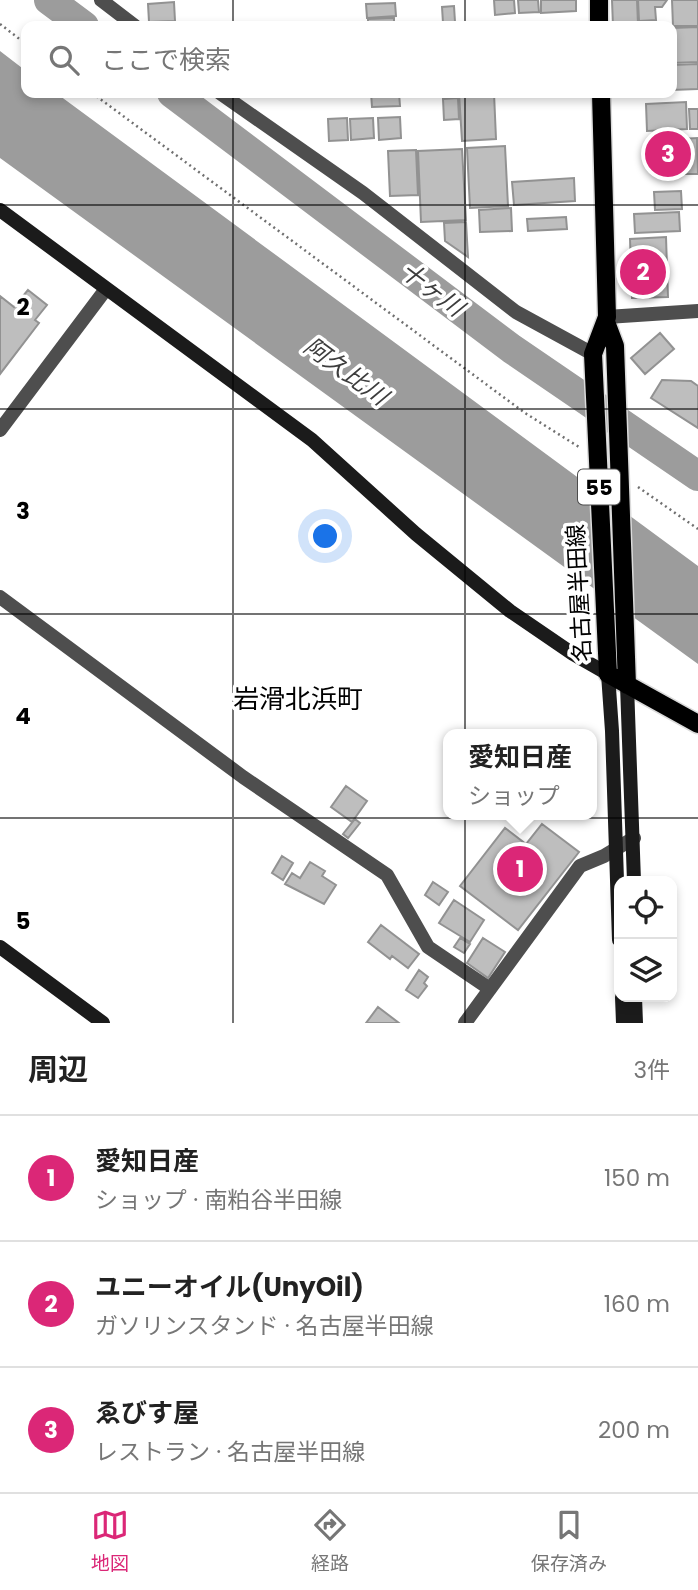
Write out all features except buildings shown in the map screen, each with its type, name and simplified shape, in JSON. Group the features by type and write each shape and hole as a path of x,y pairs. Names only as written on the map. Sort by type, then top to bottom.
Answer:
{"main road":[{"path":"599,0 599,21"},
{"name":"名古屋半田線","path":"601,98 606,319 615,346 627,685"},
{"name":"名古屋半田線","path":"606,319 593,354 608,674 698,724"}],"street":[{"path":"101,0 128,21"},
{"path":"227,98 363,193 516,312 593,354"},
{"path":"0,210 312,440 416,534 510,611 573,654 608,674 619,939"},
{"path":"0,430 106,289"},
{"path":"606,319 698,311"},
{"path":"0,597 243,777 387,875 428,947 490,989"},
{"path":"627,685 634,876"},
{"path":"465,1023 580,866 634,838"},
{"path":"0,947 103,1023"},
{"path":"622,1002 623,1023"},
{"path":"635,1002 636,1023"}],"path":[{"path":"0,24 21,40"},
{"path":"99,98 525,413 579,446 589,449"},
{"path":"619,477 631,482 698,529"}],"water":[{"name":"阿久比川","path":"0,51 21,67 21,98 63,98 698,566 698,664 0,158"}],"waterway":[{"name":"十ヶ川","path":"49,0 77,21"},
{"name":"十ヶ川","path":"179,98 512,349 698,476"}],"place":[{"name":"ゑびす屋","path":"668,154"},
{"name":"ユニーオイル(UnyOil)","path":"643,272"},
{"name":"愛知日産","path":"520,869"}],"district":[{"name":"岩滑北浜町","path":"298,699"}]}
